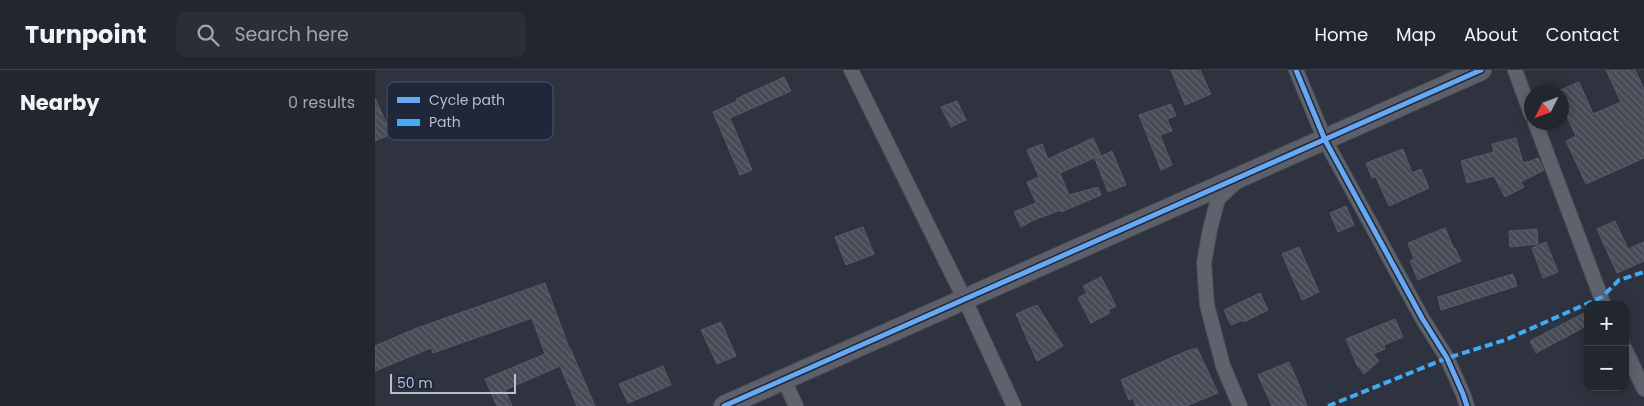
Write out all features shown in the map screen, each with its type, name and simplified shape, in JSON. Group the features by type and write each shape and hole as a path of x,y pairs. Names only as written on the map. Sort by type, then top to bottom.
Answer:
{"street":[{"path":"851,70 965,300 1014,406"},
{"path":"1296,70 1325,140 1418,310 1447,358 1467,406"},
{"path":"724,406 1481,70"},
{"path":"1515,70 1524,95"},
{"path":"1538,130 1602,301"},
{"path":"1240,406 1223,366 1207,305 1204,263 1218,199 1241,177"},
{"path":"1629,357 1644,389"},
{"path":"784,380 796,406"}],"building":[{"path":"1171,70 1200,70 1211,94 1185,105"},
{"path":"1606,70 1635,70 1644,89 1644,158 1586,184 1566,141 1576,136 1569,121 1569,86 1579,82 1593,114 1621,102"},
{"path":"784,77 791,91 730,118 752,170 740,175 713,112"},
{"path":"375,98 387,125 387,136 375,141"},
{"path":"957,101 966,120 951,127 941,107"},
{"path":"1171,104 1176,116 1167,119 1172,131 1160,135 1172,165 1161,170 1139,115"},
{"path":"1093,138 1101,155 1060,173 1069,195 1098,187 1101,195 1061,212 1060,210 1034,220 1021,227 1014,212 1036,203 1027,182 1039,177 1027,150 1042,144 1048,159"},
{"path":"1516,138 1523,163 1538,158 1544,170 1521,182 1524,187 1505,197 1494,176 1467,183 1461,161 1494,152 1492,144"},
{"path":"1403,149 1412,173 1421,169 1429,188 1389,206 1376,177 1372,178 1366,163"},
{"path":"1112,151 1126,185 1108,192 1095,159"},
{"path":"1346,206 1354,225 1338,232 1330,213"},
{"path":"1615,221 1628,249 1644,242 1644,261 1617,273 1597,229"},
{"path":"863,227 874,254 846,265 835,237"},
{"path":"1445,228 1461,261 1418,280 1410,261 1414,259 1408,243"},
{"path":"1537,229 1538,244 1510,247 1509,231"},
{"path":"1546,242 1558,272 1543,278 1532,248"},
{"path":"1299,247 1319,292 1302,300 1282,254"},
{"path":"1513,274 1517,286 1441,310 1438,297"},
{"path":"1101,277 1116,306 1108,310 1110,313 1091,323 1078,298 1087,293 1083,286"},
{"path":"545,283 569,348 595,406 577,406 560,366 505,390 512,406 497,406 485,379 545,354 532,318 433,353 431,348 375,371 375,346 417,328"},
{"path":"1260,293 1268,310 1244,322 1243,320 1231,325 1224,310"},
{"path":"1037,305 1063,346 1037,361 1016,314"},
{"path":"1584,313 1584,327 1536,353 1530,341"},
{"path":"1395,319 1403,337 1384,345 1385,349 1373,354 1379,361 1364,374 1357,365 1346,339"},
{"path":"721,322 736,356 717,364 701,330"},
{"path":"1197,348 1218,393 1186,406 1136,406 1133,398 1129,400 1121,380"},
{"path":"1289,362 1307,406 1272,406 1258,375"},
{"path":"663,366 671,385 628,403 619,384"}],"marked path":[{"path":"1328,406 1447,358 1505,340 1602,297 1619,280 1644,272"}],"cycle path":[{"path":"1296,70 1325,140 1422,318 1447,358 1467,406"},
{"path":"724,406 1481,70"}]}
